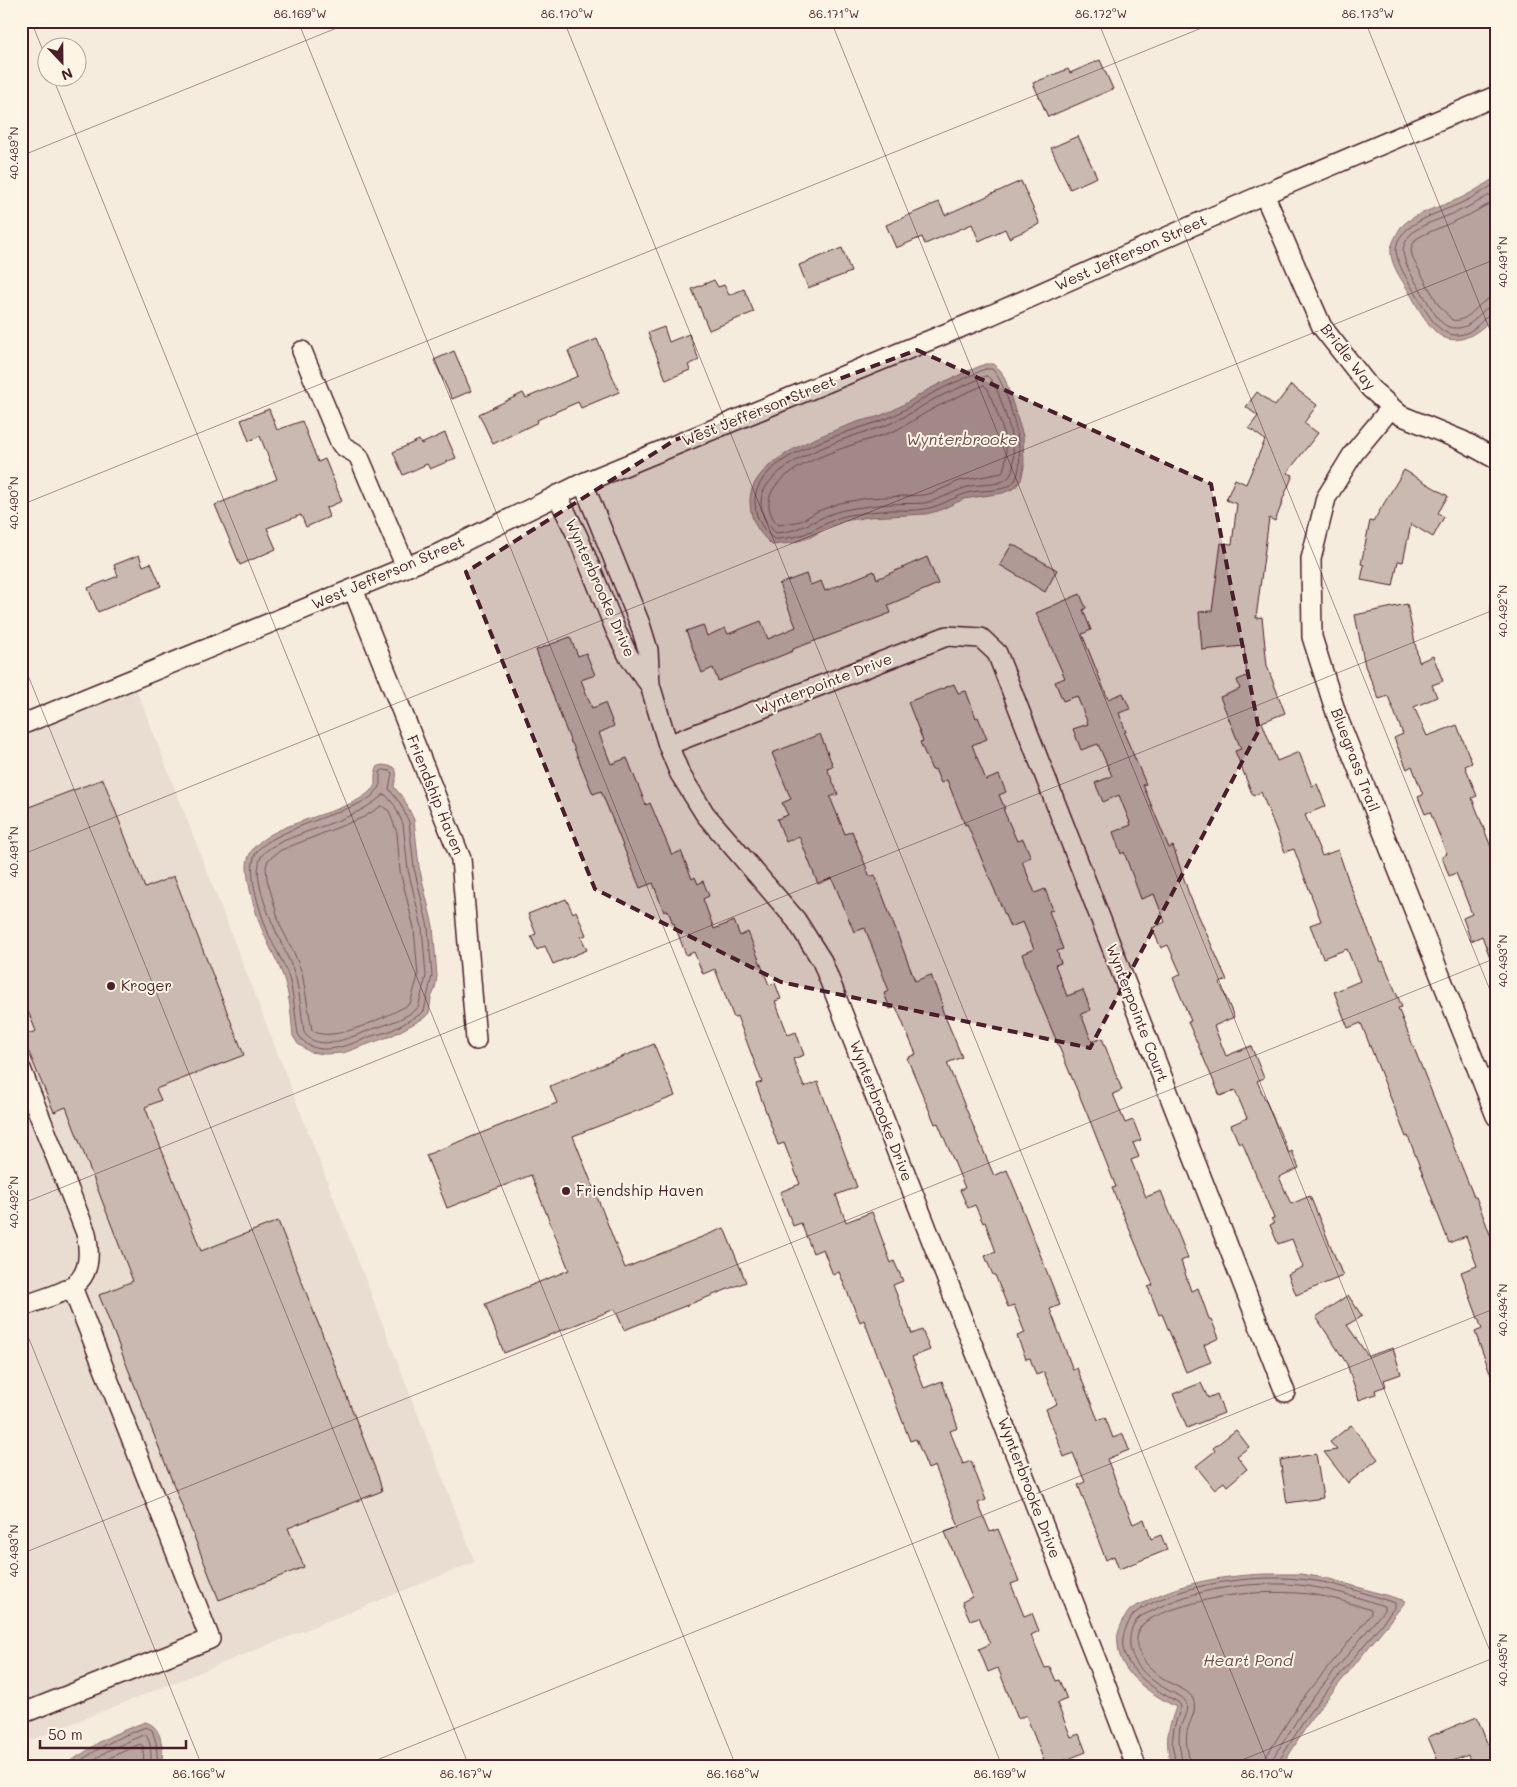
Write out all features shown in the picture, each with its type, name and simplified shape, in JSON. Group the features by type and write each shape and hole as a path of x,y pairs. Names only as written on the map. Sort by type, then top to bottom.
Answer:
{"street":[{"name":"West Jefferson Street","path":"21,725 438,554 557,494 991,315 1264,194 1496,96"},
{"name":"Bridle Way","path":"1264,194 1322,326 1370,388 1400,415 1463,441 1496,459"},
{"path":"302,351 342,446 356,453 359,457 406,567"},
{"name":"Bluegrass Trail","path":"1391,408 1353,454 1326,498 1311,559 1312,637 1337,716 1496,1116"},
{"path":"583,483 640,624 648,650 650,685"},
{"name":"Wynterbrooke Drive","path":"557,494 578,537 625,649 650,685 668,745 680,774 705,814 796,920 822,961 1094,1654 1136,1766"},
{"name":"Friendship Haven","path":"352,589 461,859 476,1040"},
{"name":"Wynterpointe Drive","path":"668,745 947,636 981,638"},
{"name":"Wynterpointe Court","path":"981,638 997,653 1285,1392"},
{"path":"21,1069 86,1233 90,1251 84,1277 72,1288 21,1307"},
{"path":"21,1714 210,1639 72,1288"}],"highlighted area":[{"path":"917,350 1211,484 1259,730 1090,1048 781,982 595,889 466,572 675,440"}],"shaded area":[{"path":"132,678 475,1562 21,1744 21,723"}],"water":[{"path":"1496,177 1496,313 1484,326 1468,337 1451,340 1435,331 1424,317 1396,270 1391,248 1401,227 1406,222 1421,213 1463,197"},
{"name":"Wynterbrooke","path":"985,364 994,364 1001,371 1023,436 1024,467 1021,480 1015,488 1003,493 964,499 938,511 926,514 869,517 844,521 826,528 809,538 791,543 772,545 759,531 754,521 750,503 753,488 761,474 775,461 792,450 828,433 888,413 929,389"},
{"path":"1496,589 1496,643 1492,630 1491,616 1493,596"},
{"path":"378,766 394,767 396,774 394,787 404,799 414,820 419,867 433,926 437,976 429,1013 424,1018 391,1036 343,1053 325,1054 310,1052 298,1044 293,1036 290,1006 285,983 255,910 247,868 251,852 263,839 281,829 346,805 364,796 375,785 375,774"},
{"name":"Heart Pond","path":"1300,1574 1326,1578 1406,1601 1313,1716 1282,1766 1171,1766 1168,1736 1176,1707 1139,1683 1125,1666 1120,1656 1118,1645 1119,1631 1123,1621 1128,1612 1133,1608 1157,1596 1187,1585 1234,1576"},
{"path":"145,1722 151,1724 159,1733 162,1746 162,1766 56,1766 74,1759 106,1738"}],"building":[{"path":"1100,60 1113,89 1048,117 1033,83 1068,69 1070,73"},
{"path":"1078,136 1097,177 1070,189 1051,148"},
{"path":"1021,181 1040,224 1009,238 1005,229 979,241 972,224 925,244 922,237 896,248 886,225 939,202 945,215"},
{"path":"842,248 851,272 808,288 799,265"},
{"path":"714,280 718,287 724,285 729,295 744,289 754,312 709,330 692,289"},
{"path":"664,327 669,342 689,334 699,360 688,365 690,370 666,380 648,333"},
{"path":"597,339 619,392 581,408 578,402 537,420 538,422 493,444 479,414 523,393 526,398 578,376 568,351"},
{"path":"454,351 471,391 452,399 434,360"},
{"path":"1291,385 1317,405 1304,423 1318,433 1287,473 1293,475 1275,521 1269,518 1256,618 1262,617 1267,666 1285,713 1262,722 1277,761 1299,752 1312,786 1317,784 1326,806 1305,815 1322,856 1338,850 1381,962 1383,961 1402,1007 1398,1008 1496,1250 1496,1383 1494,1383 1475,1332 1482,1329 1461,1272 1477,1266 1466,1236 1449,1243 1408,1136 1406,1137 1361,1023 1348,1028 1334,992 1360,981 1347,949 1323,958 1310,925 1321,921 1294,849 1285,852 1261,792 1253,796 1235,751 1241,749 1220,697 1240,689 1237,680 1247,676 1244,646 1202,650 1199,612 1212,611 1221,543 1232,544 1237,504 1226,500 1235,479 1246,484 1265,440 1249,428 1258,416 1246,407 1257,392 1275,406"},
{"path":"269,409 277,430 302,421 318,462 325,459 342,501 326,508 329,517 306,527 301,515 267,528 276,549 240,565 215,505 277,479 260,436 249,441 241,420"},
{"path":"445,433 456,458 430,469 427,464 403,475 393,452 419,440 421,444"},
{"path":"1404,470 1448,496 1438,513 1444,517 1433,537 1411,524 1403,562 1398,561 1393,586 1361,580 1364,565 1361,564 1370,521 1373,522"},
{"path":"1012,544 1057,570 1045,592 1000,565"},
{"path":"139,555 143,566 151,563 161,586 98,612 88,588 118,576 114,565"},
{"path":"927,557 938,584 888,605 891,613 793,649 793,651 718,681 713,668 702,673 686,631 703,625 707,636 725,628 728,634 761,621 768,639 796,627 779,584 806,574 810,585 821,581 825,591 874,571 877,579"},
{"path":"1080,594 1086,608 1083,610 1091,630 1082,634 1108,699 1123,693 1130,709 1119,713 1126,732 1124,733 1146,784 1143,785 1169,848 1173,846 1189,894 1227,980 1220,983 1234,1017 1214,1026 1226,1056 1251,1046 1264,1078 1257,1081 1289,1153 1292,1151 1299,1168 1279,1177 1291,1204 1310,1196 1343,1276 1296,1295 1288,1274 1303,1267 1292,1239 1278,1244 1270,1225 1274,1223 1271,1219 1274,1218 1242,1142 1239,1144 1231,1125 1247,1118 1235,1090 1220,1096 1188,1022 1191,1021 1173,978 1181,974 1168,945 1161,948 1152,928 1165,922 1154,894 1141,899 1124,852 1121,854 1113,832 1131,825 1119,795 1103,802 1095,783 1112,776 1098,744 1081,750 1073,729 1088,724 1077,696 1063,701 1055,682 1065,678 1036,613"},
{"path":"1407,604 1419,662 1433,656 1443,681 1432,685 1437,697 1414,707 1427,736 1457,725 1472,763 1465,766 1477,796 1472,798 1496,860 1496,968 1494,968 1482,936 1471,941 1463,918 1472,914 1456,873 1449,876 1442,857 1447,854 1430,812 1425,814 1418,797 1423,795 1412,766 1407,769 1394,738 1403,734 1388,696 1379,699 1365,666 1355,615"},
{"path":"570,637 578,656 586,653 595,675 581,680 592,708 605,703 614,726 599,733 611,764 627,758 646,805 650,803 672,855 681,851 692,879 695,877 698,884 703,881 709,896 703,899 714,929 734,921 740,936 748,932 769,985 775,983 781,999 775,1001 788,1035 796,1032 804,1055 793,1059 804,1087 818,1082 857,1187 836,1195 846,1222 872,1212 891,1263 894,1261 903,1281 893,1285 912,1334 922,1330 930,1350 912,1357 924,1388 942,1381 958,1428 950,1431 963,1464 971,1461 986,1500 978,1503 990,1532 998,1529 1019,1581 1011,1584 1024,1616 1032,1613 1039,1631 1031,1635 1045,1668 1050,1667 1056,1681 1059,1680 1067,1699 1057,1703 1071,1737 1079,1734 1086,1752 1046,1766 1026,1715 1018,1719 998,1668 988,1672 979,1649 990,1644 979,1617 970,1620 962,1602 972,1597 945,1532 959,1527 935,1466 928,1469 916,1439 910,1441 864,1320 860,1322 839,1272 833,1275 823,1249 813,1253 801,1223 793,1226 780,1192 800,1184 784,1143 778,1145 756,1084 762,1082 737,1016 734,1018 715,969 703,974 694,952 686,955 674,923 668,910 664,912 653,883 640,888 601,791 593,794 571,743 536,650"},
{"path":"954,684 958,693 966,691 976,718 978,717 987,739 972,745 986,780 999,775 1006,792 999,795 1005,809 1003,809 1017,841 1023,839 1031,857 1022,861 1035,893 1045,889 1053,910 1049,911 1063,949 1057,951 1061,963 1055,965 1067,996 1083,990 1091,1010 1081,1014 1092,1042 1102,1038 1122,1090 1113,1094 1125,1123 1133,1120 1141,1140 1133,1143 1139,1157 1131,1160 1146,1197 1161,1191 1188,1258 1181,1261 1191,1291 1198,1288 1209,1319 1211,1319 1219,1338 1204,1345 1211,1362 1186,1372 1162,1314 1159,1315 1148,1287 1153,1285 1112,1188 1116,1187 1022,954 1034,949 1023,922 1010,927 947,780 941,783 935,769 932,770 920,742 923,741 908,702"},
{"path":"820,734 833,766 827,768 838,794 830,797 845,834 852,831 870,877 875,875 915,981 931,975 943,1006 941,1007 962,1057 947,1063 994,1176 1007,1170 1022,1206 1060,1305 1050,1309 1073,1370 1077,1368 1098,1420 1105,1417 1113,1438 1123,1434 1129,1450 1107,1459 1133,1524 1144,1519 1151,1539 1161,1535 1167,1550 1119,1569 1114,1556 1106,1560 1078,1485 1085,1482 1073,1453 1064,1457 1046,1409 1057,1404 1044,1372 1036,1375 1030,1358 1026,1359 1017,1336 1025,1333 1014,1305 1008,1307 985,1256 996,1252 985,1222 983,1223 975,1205 968,1208 960,1190 965,1188 938,1123 935,1124 907,1058 916,1054 896,1007 890,1009 884,993 889,991 865,928 854,932 832,878 818,884 799,836 786,842 777,819 788,815 782,803 791,799 772,753"},
{"path":"103,779 145,888 174,876 244,1055 156,1089 161,1100 145,1107 201,1251 278,1221 378,1476 382,1491 288,1528 304,1567 219,1600 99,1295 133,1281 66,1107 54,1112 22,1036 36,1031 21,994 21,810"},
{"path":"566,899 573,913 576,911 586,935 581,937 587,950 553,964 545,946 537,950 531,936 536,934 528,914"},
{"name":"Friendship Haven","path":"654,1044 675,1096 573,1136 625,1268 724,1228 746,1282 624,1330 615,1309 504,1353 485,1304 569,1270 531,1175 447,1208 426,1155 557,1103 550,1086"},
{"path":"1348,1295 1362,1316 1347,1325 1368,1356 1393,1348 1401,1374 1384,1380 1386,1386 1375,1390 1376,1394 1359,1400 1347,1364 1316,1317"},
{"path":"1201,1383 1208,1398 1217,1394 1224,1413 1187,1428 1173,1394"},
{"path":"1351,1425 1378,1459 1348,1483 1324,1452 1337,1450 1330,1442"},
{"path":"1236,1430 1249,1447 1237,1456 1247,1469 1227,1486 1224,1482 1214,1489 1196,1466 1215,1451 1213,1448"},
{"path":"1316,1454 1323,1498 1287,1503 1280,1460"},
{"path":"1477,1717 1496,1766 1472,1766 1468,1755 1440,1766 1428,1737"}],"place":[{"name":"Kroger","path":"111,986"},
{"name":"Friendship Haven","path":"566,1191"}]}
